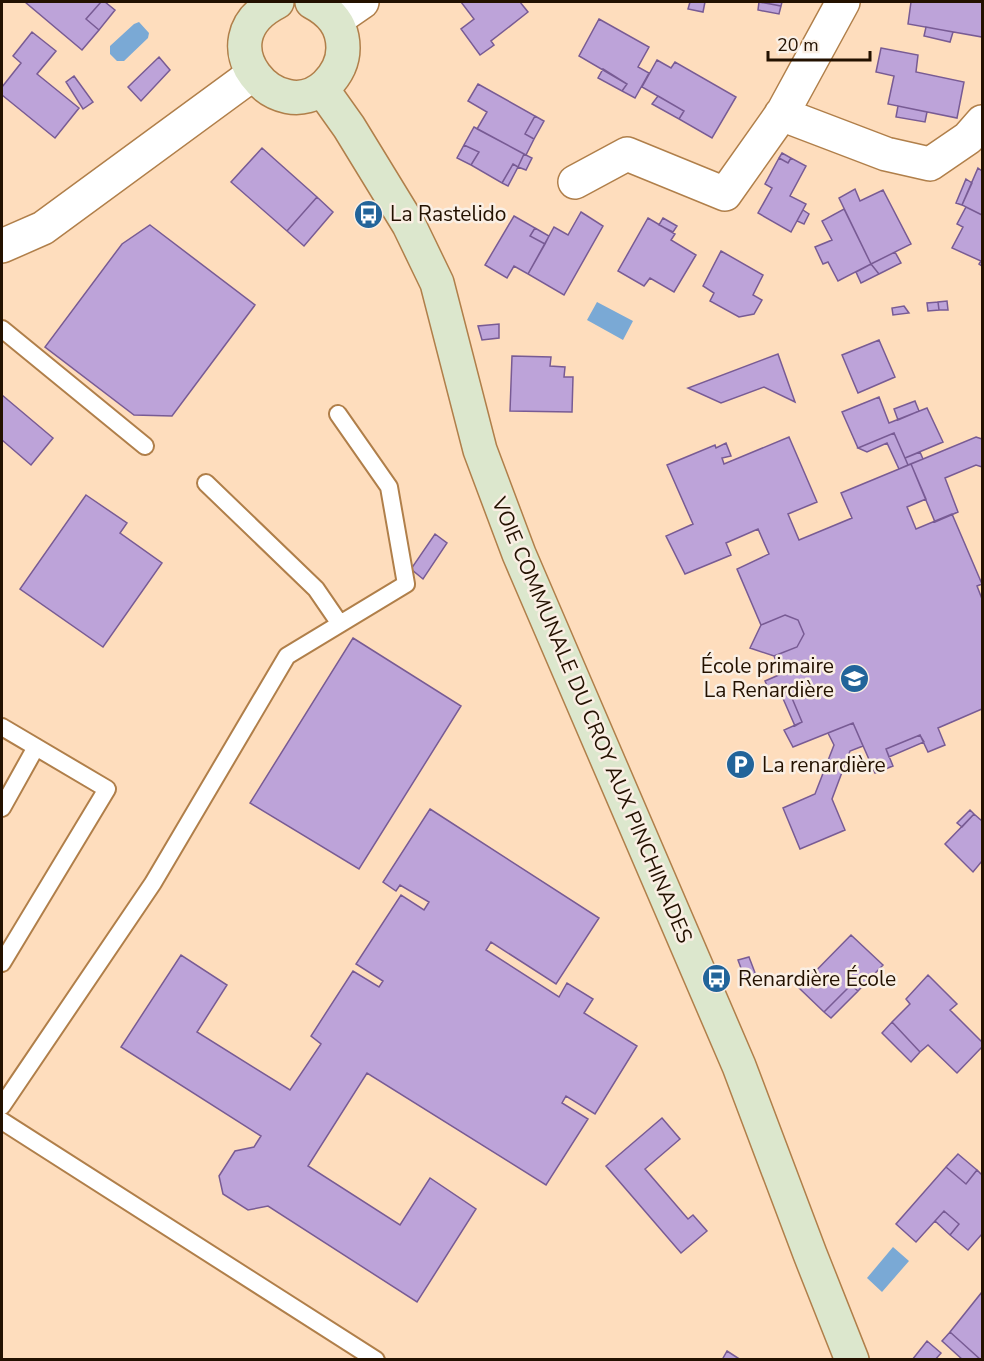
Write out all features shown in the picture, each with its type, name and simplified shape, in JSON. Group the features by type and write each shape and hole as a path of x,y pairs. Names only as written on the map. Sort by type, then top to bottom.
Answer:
{"street":[{"path":"268,4 254,18 248,32 245,46 247,60 253,74 266,88 284,96 303,96 322,89 336,76 343,57 343,38 324,11 362,2"},
{"path":"575,182 627,154 725,195 781,114 843,2"},
{"path":"2,246 43,228 253,74"},
{"name":"VOIE COMMUNALE DU CROY AUX PINCHINADES","path":"322,89 349,127 409,225 437,284 480,450 519,554 739,1066 852,1359"},
{"path":"781,114 886,154 930,164 968,138 982,122"}],"lane":[{"path":"2,329 145,446"},
{"path":"2,1106 153,883 287,656 406,584 389,488 338,414"},
{"path":"206,483 316,589 340,624"},
{"path":"2,727 107,789 2,963"},
{"path":"2,808 36,747"},
{"path":"2,1121 376,1359"}],"water":[{"path":"139,22 149,33 148,38 124,61 117,61 110,54 110,46"},
{"path":"597,302 633,321 623,340 587,320"},
{"path":"893,1247 909,1261 882,1292 867,1278"}],"building":[{"path":"25,2 101,2 86,19 99,30 82,50"},
{"path":"101,2 105,2 115,10 99,30 86,19"},
{"path":"461,2 520,2 528,12 491,41 494,45 480,55 461,29 474,19"},
{"path":"690,2 705,2 703,12 688,9"},
{"path":"759,2 781,6 779,14 758,10"},
{"path":"761,2 782,2 781,6"},
{"path":"911,2 982,2 982,37 908,24"},
{"path":"599,19 649,47 638,67 649,73 635,98 622,91 627,84 579,56"},
{"path":"926,27 953,32 950,42 924,36"},
{"path":"32,32 56,51 37,74 79,108 55,138 2,95 2,87 21,63 13,56"},
{"path":"881,48 918,55 916,72 964,82 957,118 888,104 894,76 876,72"},
{"path":"159,57 170,70 141,101 128,87"},
{"path":"657,60 671,68 675,62 736,97 712,138 679,119 684,111 642,87"},
{"path":"603,69 627,84 622,91 598,78"},
{"path":"74,76 93,102 83,109 66,82"},
{"path":"478,84 535,116 525,134 534,139 526,155 477,129 487,112 468,101"},
{"path":"658,96 684,111 679,119 652,104"},
{"path":"898,106 927,112 925,122 896,117"},
{"path":"535,116 544,121 534,139 525,134"},
{"path":"474,127 524,154 518,167 513,164 502,183 471,165 479,152 464,145"},
{"path":"464,145 479,152 471,165 457,158"},
{"path":"262,148 317,197 287,231 231,182"},
{"path":"782,153 791,158 788,163 779,158"},
{"path":"524,154 532,158 526,170 518,167"},
{"path":"779,158 788,163 791,158 806,166 790,196 806,204 791,232 758,213 772,188 765,184"},
{"path":"513,164 518,167 508,186 502,183"},
{"path":"978,168 982,171 982,215 962,205"},
{"path":"966,179 972,183 962,205 956,203"},
{"path":"855,189 860,201 883,190 911,244 871,264 839,198"},
{"path":"317,197 333,212 304,246 287,231"},
{"path":"966,207 982,215 982,266 979,264 981,261 952,248 963,227 957,224"},
{"path":"844,209 871,264 838,281 828,262 823,264 815,247 832,240 822,221"},
{"path":"803,210 809,214 804,224 797,221"},
{"path":"581,212 603,226 564,295 528,274 554,227 568,235"},
{"path":"514,216 535,228 530,236 545,244 528,274 514,266 507,278 485,265"},
{"path":"648,218 675,234 671,240 696,255 674,292 650,278 644,286 618,271"},
{"path":"663,218 677,226 673,232 659,225"},
{"path":"150,225 255,305 172,416 134,415 45,347 122,244"},
{"path":"535,228 549,236 545,244 530,236"},
{"path":"721,251 763,275 753,295 762,300 754,314 739,317 710,301 714,293 703,286"},
{"path":"895,252 901,263 879,274 871,264"},
{"path":"871,264 879,274 861,283 856,272"},
{"path":"947,301 948,310 939,310 938,302"},
{"path":"938,302 939,310 928,311 927,303"},
{"path":"904,306 909,313 893,315 892,308"},
{"path":"499,324 499,338 482,340 478,326"},
{"path":"879,340 895,377 858,393 842,355"},
{"path":"778,354 795,402 764,387 721,403 688,388"},
{"path":"512,356 551,357 550,366 565,367 564,377 573,377 572,412 510,411"},
{"path":"2,395 53,438 31,465 2,440"},
{"path":"879,397 889,423 927,408 943,442 905,458 894,433 858,448 842,412"},
{"path":"915,401 919,411 898,420 894,409"},
{"path":"894,433 908,465 899,469 887,443 867,452 858,448"},
{"path":"789,437 817,502 788,514 799,540 852,518 841,493 911,464 926,499 907,507 916,529 952,514 982,584 977,586 982,599 982,709 938,728 945,745 928,752 920,735 886,749 893,766 875,773 853,723 793,747 784,730 802,722 789,691 772,698 765,681 781,674 774,656 797,647 804,634 798,620 785,615 761,625 737,569 769,554 758,529 726,543 731,555 685,574 666,536 693,524 667,465 715,445 716,448 726,443 731,456 722,458 724,464"},
{"path":"976,437 982,439 982,467 976,465 945,478 958,512 935,522 911,464"},
{"path":"920,452 923,459 908,465 905,458"},
{"path":"86,495 127,523 120,533 162,563 103,647 20,589"},
{"path":"435,534 447,543 423,579 411,569"},
{"path":"785,615 798,620 804,634 797,647 774,656 750,648 761,625"},
{"path":"353,638 461,706 359,869 250,803"},
{"path":"789,691 802,722 795,726 781,694"},
{"path":"853,723 863,746 850,751 832,799 845,830 800,849 783,808 815,794 834,745 828,733"},
{"path":"920,735 924,742 889,757 886,749"},
{"path":"430,809 599,918 556,984 491,942 486,950 559,997 567,983 593,999 584,1013 637,1046 595,1114 566,1096 562,1103 588,1119 546,1185 367,1073 308,1166 400,1225 430,1178 476,1209 417,1302 268,1206 248,1210 223,1194 219,1176 235,1151 254,1147 261,1136 121,1047 181,955 227,985 197,1032 290,1090 321,1044 311,1036 353,971 379,987 383,981 356,964 401,895 424,910 429,902 400,885 396,891 383,882"},
{"path":"970,810 974,814 962,827 957,823"},
{"path":"974,814 982,821 982,861 973,872 945,844"},
{"path":"851,935 883,965 858,991 851,985 824,1012 799,988"},
{"path":"749,957 757,978 745,979 738,960"},
{"path":"928,975 957,1004 950,1010 982,1042 982,1047 957,1073 928,1045 920,1052 892,1022 910,1004 906,999"},
{"path":"851,985 858,991 831,1018 824,1012"},
{"path":"892,1022 920,1052 911,1062 882,1033"},
{"path":"662,1118 680,1139 645,1169 688,1219 693,1215 707,1231 681,1253 606,1166"},
{"path":"958,1154 977,1170 966,1184 946,1167"},
{"path":"946,1167 966,1184 977,1170 982,1175 982,1234 968,1250 950,1235 959,1224 944,1211 916,1242 896,1224"},
{"path":"944,1211 959,1224 950,1235 935,1221"},
{"path":"982,1292 982,1360 981,1360 950,1332"},
{"path":"950,1332 981,1360 963,1360 942,1341"},
{"path":"927,1341 941,1353 935,1360 912,1360"},
{"path":"727,1351 741,1360 722,1360"}],"place":[{"name":"La Rastelido","path":"369,214"},
{"name":"École primaire La Renardière","path":"855,678"},
{"name":"La renardière","path":"741,765"},
{"name":"Renardière École","path":"717,979"}]}
